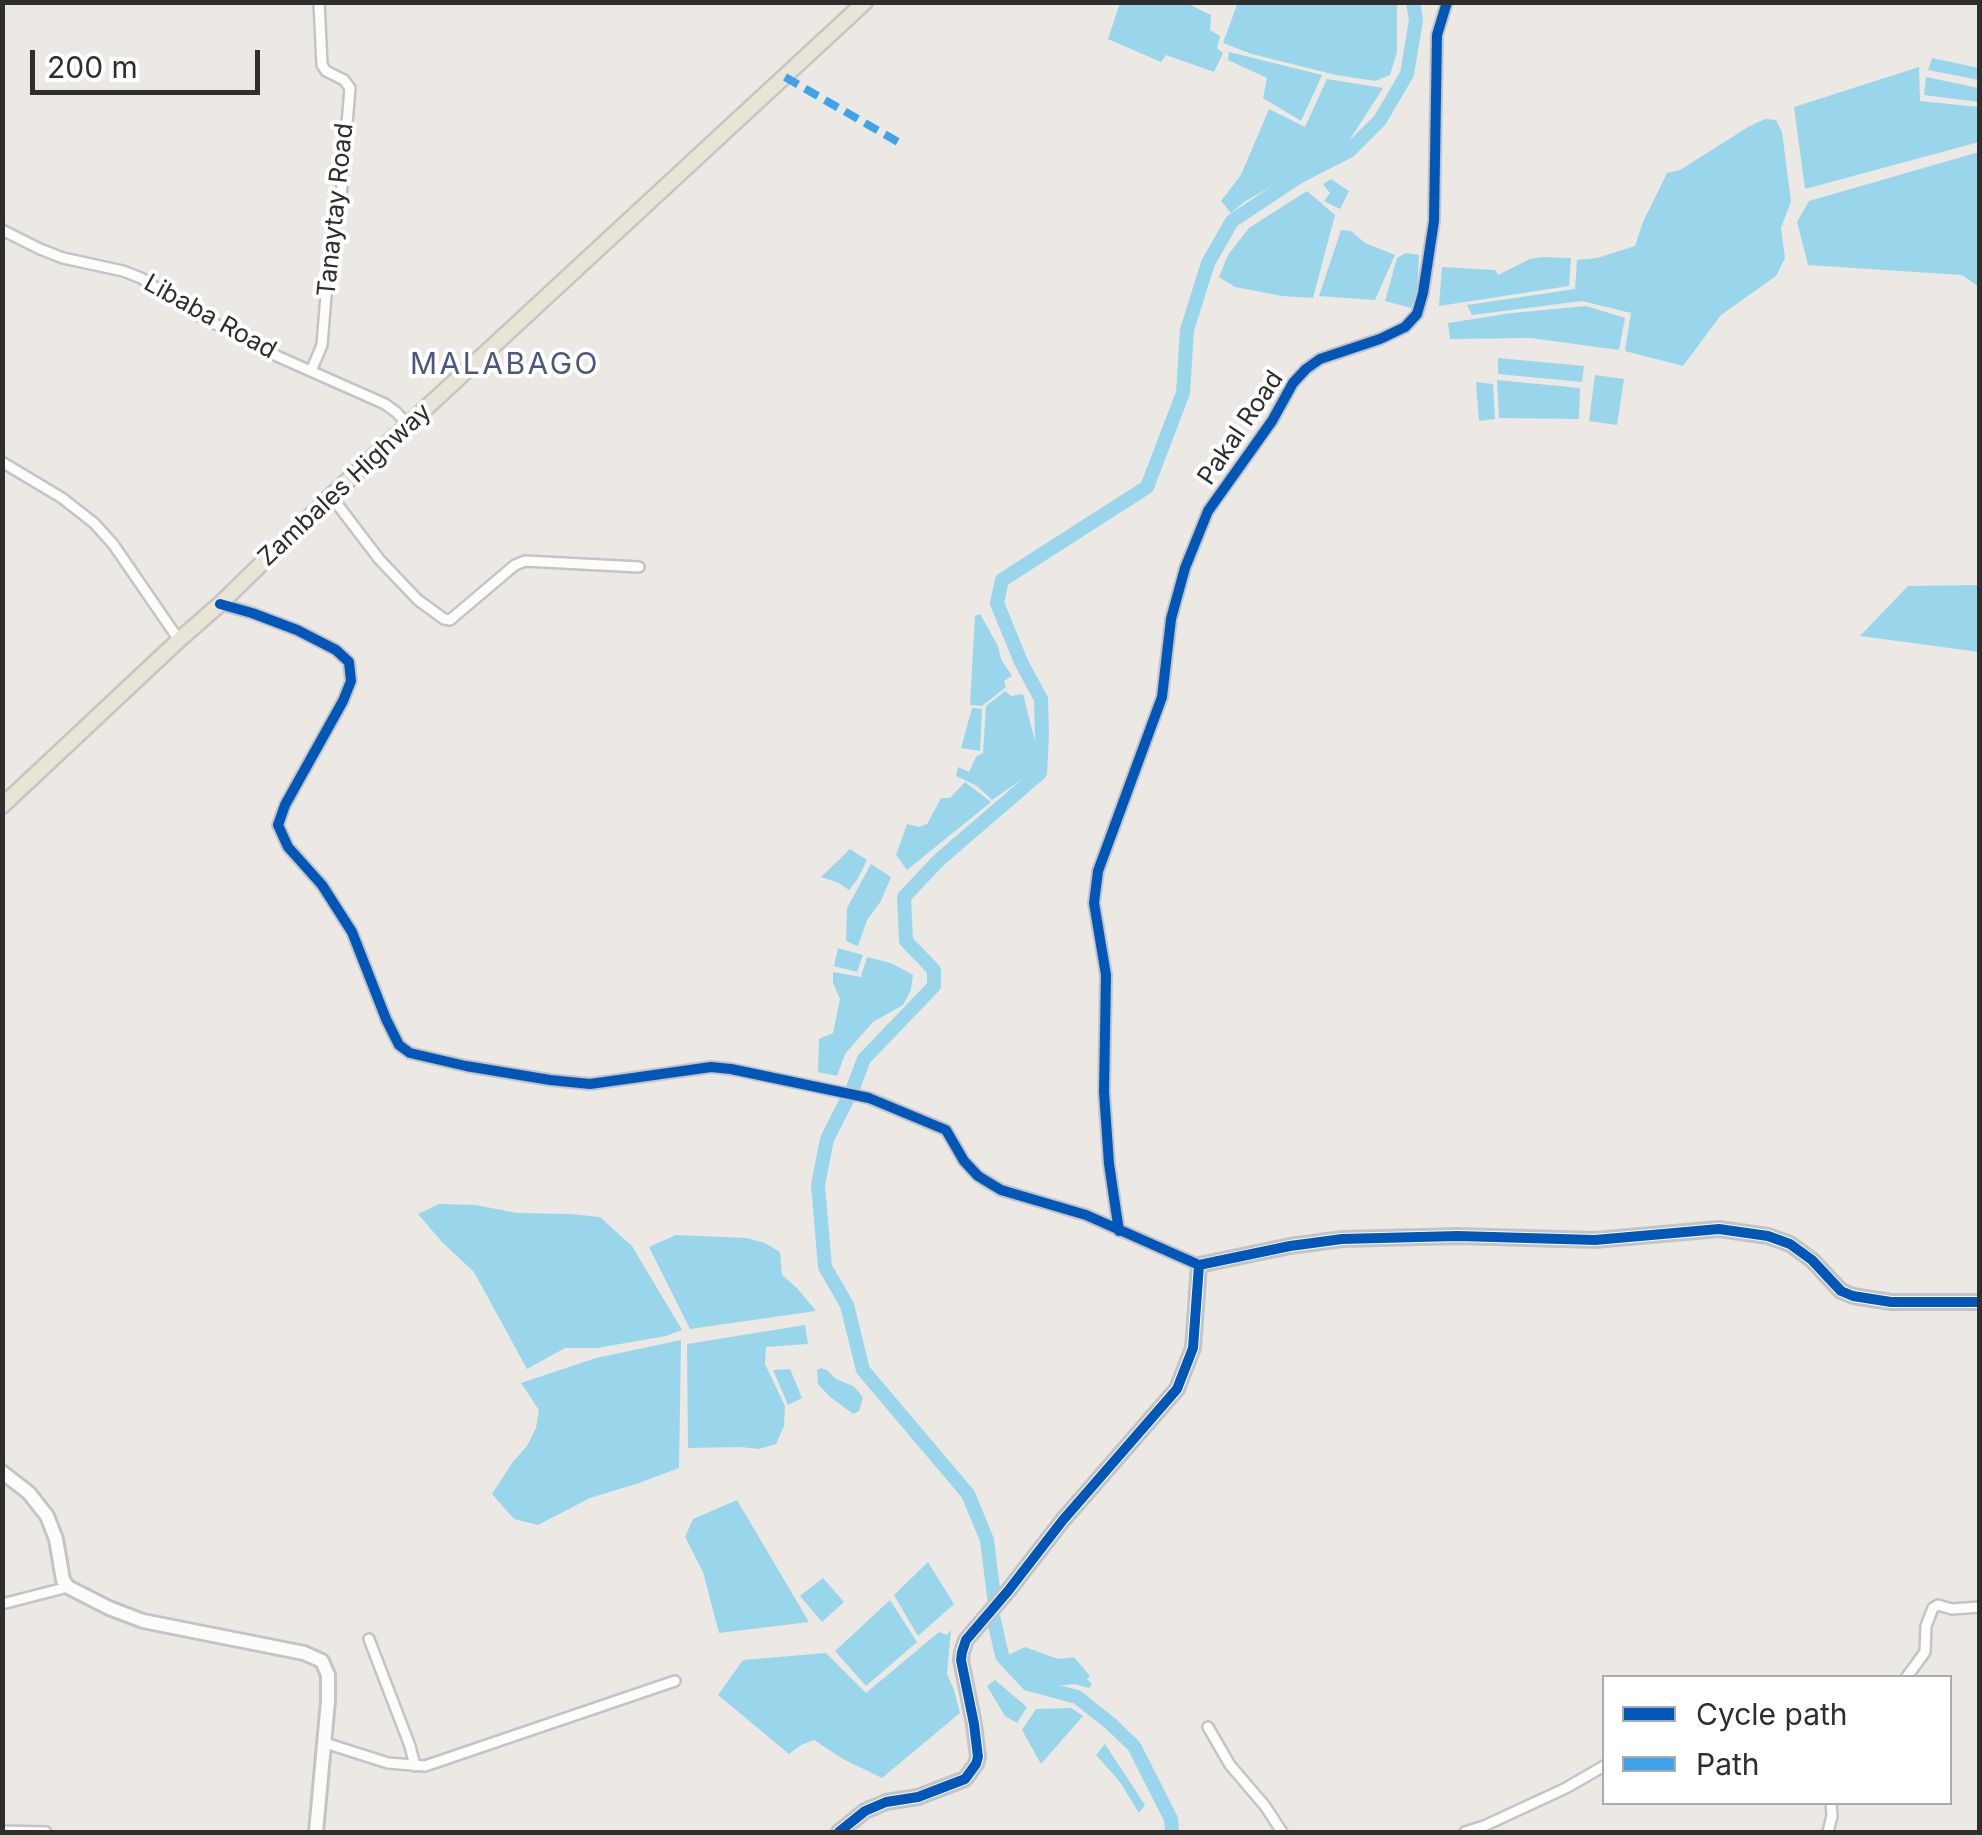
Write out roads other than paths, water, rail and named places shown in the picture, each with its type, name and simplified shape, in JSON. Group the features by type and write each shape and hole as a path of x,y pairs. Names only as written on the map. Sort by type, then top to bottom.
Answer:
{"main road":[{"name":"Zambales Highway","path":"2,806 865,2"}],"street":[{"name":"Tanaytay Road","path":"311,371 322,345 350,88 322,65 319,2"},
{"name":"Pakal Road","path":"1119,1231 1106,1128 1106,975 1094,903 1098,870 1162,697 1172,619 1185,568 1208,511 1272,421 1293,383 1306,370 1320,359 1405,328 1417,314 1434,221 1436,54 1440,22 1448,2"},
{"name":"Libaba Road","path":"2,230 63,258 141,278 200,316 385,404 408,425"},
{"path":"2,462 62,498 94,523 113,544 179,640"},
{"path":"332,496 379,559 418,600 444,619 450,620 525,561 638,567"},
{"path":"220,604 297,630 336,650 350,662 348,691 278,825 288,846 322,885 352,932 386,1018 399,1045 410,1053 466,1066 590,1084 711,1067 869,1098 946,1130 978,1176 1001,1190 1086,1215 1199,1265 1342,1239 1458,1236 1596,1240 1719,1229 1768,1236 1790,1244 1812,1260 1841,1291 1853,1296 1891,1302 1980,1302"},
{"path":"839,1832 865,1811 886,1802 918,1796 964,1779 976,1764 962,1652 966,1640 1063,1520 1177,1390 1194,1348 1199,1265"},
{"path":"2,1472 29,1493 47,1516 68,1587 143,1621 314,1656 326,1667 325,1742 316,1832"},
{"path":"2,1604 68,1587"},
{"path":"1908,1675 1925,1652 1926,1626 1933,1608 1980,1608"},
{"path":"369,1639 414,1766"},
{"path":"325,1742 388,1763 425,1766 675,1681"},
{"path":"1208,1727 1230,1765 1266,1806 1282,1832"},
{"path":"1465,1832 1566,1788 1602,1767"},
{"path":"1828,1832 1831,1805"},
{"path":"2,1831 46,1832"}],"water":[{"path":"1238,2 1397,3 1397,52 1390,75 1375,81 1336,75 1223,43"},
{"path":"1120,3 1186,3 1211,15 1210,30 1220,36 1217,48 1223,53 1214,72 1166,55 1161,62 1108,39"},
{"path":"1229,52 1322,75 1301,121 1263,98 1267,78 1228,60"},
{"path":"1932,58 1979,68 1979,80 1928,70"},
{"path":"1919,67 1920,101 1979,107 1979,142 1805,189 1794,107"},
{"path":"1926,77 1979,88 1979,102 1924,95"},
{"path":"1327,79 1383,88 1347,144 1231,213 1221,201 1241,175 1269,109 1305,127"},
{"path":"1765,119 1776,120 1782,132 1791,201 1781,228 1785,258 1776,276 1721,315 1683,366 1625,351 1631,313 1582,301 1472,315 1467,305 1575,289 1577,260 1635,246 1667,173 1680,170"},
{"path":"1979,152 1979,287 1962,275 1808,265 1797,222 1809,201"},
{"path":"1331,179 1349,191 1340,209 1324,201 1330,193 1323,184"},
{"path":"1307,191 1335,215 1313,298 1235,287 1219,277 1228,255 1249,228"},
{"path":"1341,230 1351,231 1365,243 1395,255 1375,300 1319,296"},
{"path":"1406,253 1419,255 1417,291 1411,308 1385,301 1397,258"},
{"path":"1542,257 1571,258 1569,286 1439,306 1442,267 1495,270 1498,275"},
{"path":"1586,306 1625,318 1619,350 1531,338 1450,339 1448,323"},
{"path":"1498,358 1584,366 1582,382 1498,374"},
{"path":"1595,375 1624,379 1617,425 1589,421"},
{"path":"1497,380 1580,388 1579,419 1499,418"},
{"path":"1476,382 1493,384 1495,419 1479,421"},
{"path":"1979,585 1979,652 1860,636 1908,586"},
{"path":"980,614 1012,676 1004,681 1006,687 982,706 970,705 975,616"},
{"path":"1005,691 1011,696 1023,694 1038,764 1037,769 992,800 977,786 956,776 958,767 969,772 976,757 983,753 986,706"},
{"path":"972,708 982,709 980,751 961,748"},
{"path":"965,782 991,802 907,870 896,855 907,824 927,824 941,798 950,798"},
{"path":"850,849 867,860 849,890 821,877"},
{"path":"871,864 891,877 867,920 858,946 846,941 847,908"},
{"path":"838,948 863,955 857,972 834,966"},
{"path":"867,957 891,963 913,975 911,990 903,1005 873,1022 845,1054 837,1076 818,1072 819,1039 833,1033 840,999 833,972 861,977"},
{"path":"439,1204 600,1217 632,1246 682,1330 597,1348 565,1348 527,1369 474,1272 418,1214"},
{"path":"676,1235 747,1238 765,1243 780,1252 782,1275 816,1311 690,1329 649,1247"},
{"path":"805,1325 808,1344 766,1347 765,1364 785,1406 784,1426 776,1444 759,1449 688,1448 687,1344"},
{"path":"681,1340 679,1468 590,1498 538,1525 514,1519 492,1494 536,1428 539,1410 521,1383 596,1358"},
{"path":"821,1368 859,1392 863,1398 859,1411 853,1414 818,1384 817,1370"},
{"path":"790,1369 802,1398 788,1405 773,1370"},
{"path":"737,1500 809,1622 719,1633 703,1572 685,1537 693,1519"},
{"path":"928,1562 954,1604 918,1636 894,1595"},
{"path":"823,1578 844,1602 822,1622 800,1596"},
{"path":"890,1600 917,1642 866,1686 835,1651"},
{"path":"951,1630 947,1674 960,1713 882,1778 814,1740 789,1754 718,1695 743,1660 826,1653 866,1693 939,1632 947,1635"},
{"path":"1025,1647 1058,1659 1074,1657 1092,1684 1089,1688 1075,1684 1053,1686 1031,1678 1010,1654"},
{"path":"995,1680 1027,1707 1017,1723 1005,1716 987,1686"},
{"path":"1071,1708 1083,1716 1041,1764 1022,1730 1036,1709"},
{"path":"1105,1744 1145,1805 1139,1813 1120,1782 1096,1755"}],"waterway":[{"path":"1172,1832 1171,1819 1134,1746 1077,1697 1028,1684 1002,1656 992,1611 995,1605 987,1540 968,1494 863,1370 847,1305 825,1267 818,1185 827,1139 864,1059 934,986 934,970 906,941 904,897 939,860 1040,773 1041,699 997,603 1002,580 1147,487 1183,393 1187,330 1208,263 1232,221 1300,176 1349,151 1380,120 1407,74 1416,20 1413,2"}],"district":[{"name":"MALABAGO","path":"505,365"}]}
